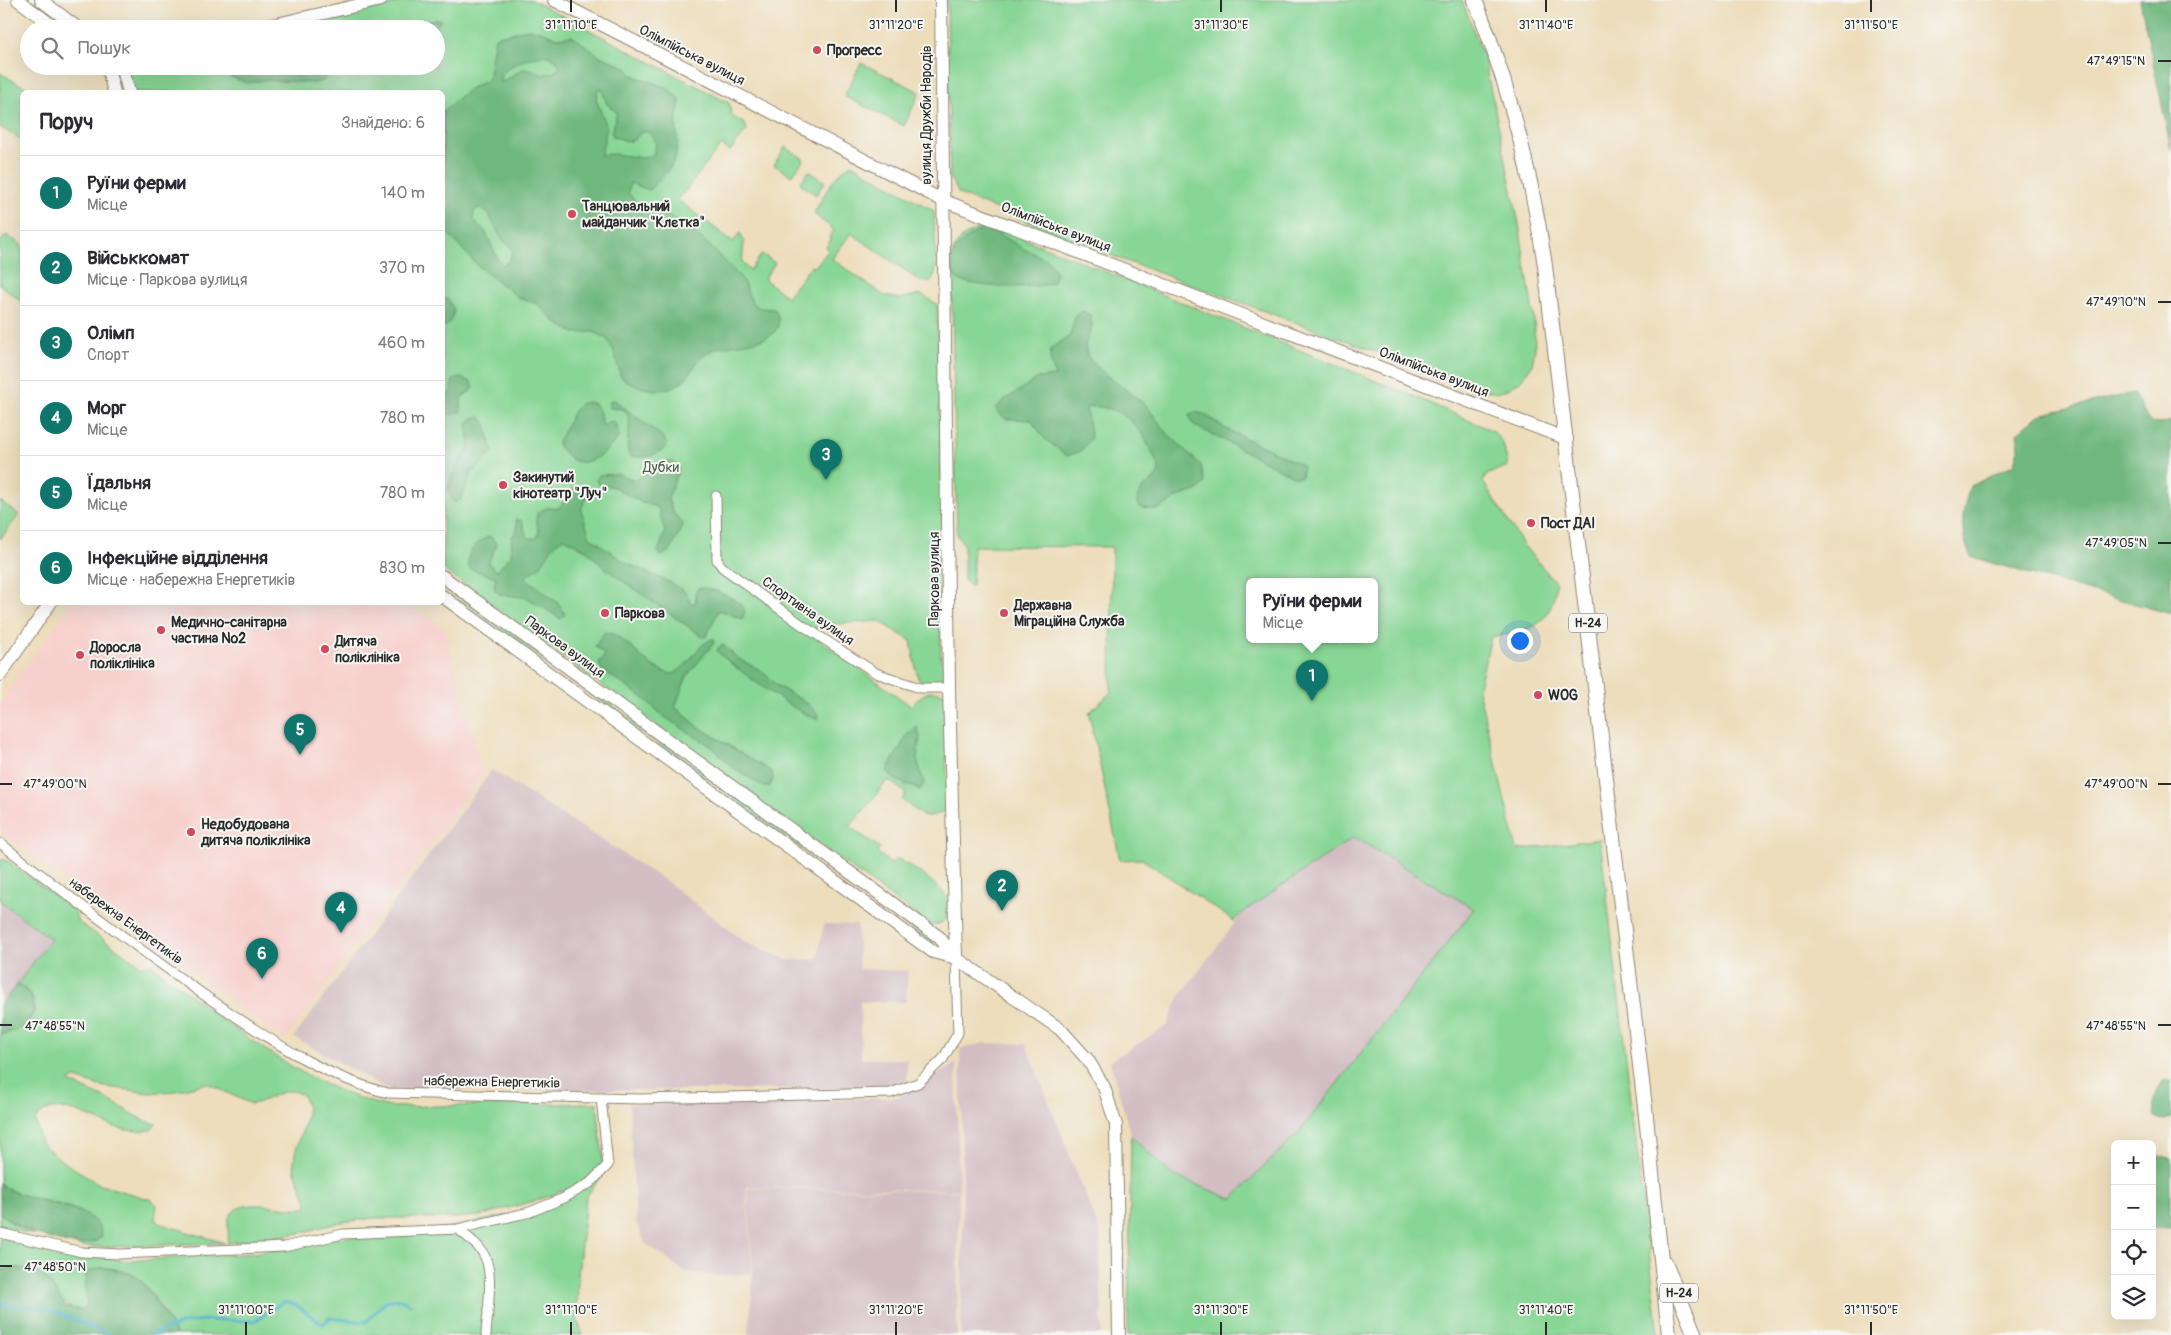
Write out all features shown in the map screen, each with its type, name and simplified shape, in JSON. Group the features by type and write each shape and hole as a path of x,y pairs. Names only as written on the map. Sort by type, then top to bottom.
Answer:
{"main road":[{"name":"Н-24","path":"1475,0 1502,76 1535,205 1548,284 1660,1253 1694,1335"},
{"path":"1660,1253 1669,1335"}],"street":[{"path":"18,0 45,20"},
{"path":"41,0 67,20"},
{"path":"294,20 381,0"},
{"name":"Олімпійська вулиця","path":"554,0 942,200 1567,439"},
{"name":"вулиця Дружби Народів","path":"941,0 942,200"},
{"path":"110,75 113,90"},
{"path":"125,75 129,90"},
{"name":"Паркова вулиця","path":"942,200 948,408 949,688 956,958"},
{"name":"Спортивна вулиця","path":"716,496 717,560 722,567 802,625 876,673 920,688 949,688"},
{"name":"Паркова вулиця","path":"445,578 939,937 956,958"},
{"path":"445,598 933,952 956,958 1060,1029 1088,1060 1104,1088 1116,1125 1119,1335"},
{"path":"0,675 49,605"},
{"name":"набережна Енергетиків","path":"0,843 84,908 278,1046 363,1086 388,1093 698,1099 891,1093 918,1083 943,1059 958,1033 956,958"},
{"path":"0,1234 82,1252 119,1254 284,1246 343,1234 458,1229 530,1212 564,1198 595,1179 608,1164 600,1098"},
{"path":"458,1229 477,1245 486,1257 488,1277 486,1335"}],"shaded area":[{"path":"70,605 412,605 444,628 483,774 285,1040 0,831 0,702"},
{"path":"492,770 667,882 745,942 787,960 817,959 824,924 857,925 859,969 908,971 906,1002 860,1002 861,1059 907,1059 907,1083 875,1087 737,1090 388,1090 294,1037"},
{"path":"1354,837 1475,909 1299,1132 1232,1199 1172,1175 1131,1136 1110,1061 1167,1026 1179,997 1243,912"},
{"path":"0,901 51,939 1,1006 0,1005"},
{"path":"984,1043 1026,1044 1100,1232 1102,1335 961,1335 963,1190 960,1049"},
{"path":"956,1063 959,1190 746,1187 752,1273 716,1276 684,1271 645,1243 636,1222 629,1104 778,1103 899,1097 921,1086"},
{"path":"747,1188 959,1191 957,1335 749,1335 753,1273"}],"green space":[{"name":"Дубки","path":"411,0 532,0 729,103 732,116 745,124 747,130 730,151 721,145 678,200 733,242 740,233 744,241 742,263 750,270 762,254 775,263 764,279 787,297 811,266 814,268 829,250 826,247 831,240 829,237 834,230 814,214 834,180 851,164 934,211 936,270 932,281 920,281 851,233 832,259 883,295 899,299 920,294 937,304 944,585 936,602 944,609 944,615 940,620 941,660 947,666 946,676 937,683 918,679 911,641 879,621 819,625 811,634 911,706 927,693 935,691 946,695 947,806 945,809 937,814 923,816 902,800 906,793 888,780 850,827 880,848 877,852 891,864 897,858 924,876 943,892 950,910 946,919 942,922 935,925 928,924 445,570 445,90 131,90 127,75 445,75 445,20 323,20"},
{"path":"947,0 1462,0 1484,58 1519,224 1534,319 1535,349 1532,365 1521,380 1510,388 1497,393 1479,389 1118,258 959,194 950,178"},
{"path":"2140,0 2171,0 2171,149"},
{"path":"528,29 544,32 557,38 572,36 600,56 626,67 632,75 667,88 680,99 676,125 678,142 675,159 670,168 649,190 630,183 628,193 637,203 652,212 671,217 704,240 742,279 753,304 761,308 775,309 778,322 775,331 768,337 756,341 710,351 701,358 682,381 674,386 666,389 647,389 621,377 613,349 606,338 593,332 574,333 555,322 538,304 519,298 478,266 445,230 445,109 469,89 488,80 495,37","holes":["545,55 557,60 559,66 555,72 542,75 531,69 523,69 500,83 504,72 516,63","602,89 607,104 617,113 611,132 613,136 628,142 635,139 642,131 649,132 656,143 653,155 643,158 613,154 601,155 607,127 596,99 598,90","479,208 488,213 500,236 513,250 509,260 503,265 498,260 485,231 473,219 474,211"]},
{"path":"861,63 920,92 904,126 844,96"},
{"path":"0,73 30,90 20,90 20,139 0,127"},
{"path":"226,75 327,75 323,81 314,83 265,80 247,83"},
{"path":"785,147 804,159 792,176 774,165"},
{"path":"809,171 825,182 816,195 800,183"},
{"path":"982,227 995,227 1418,398 1493,431 1503,443 1508,466 1486,475 1483,482 1524,546 1556,583 1550,610 1536,625 1517,632 1491,637 1478,690 1517,850 1600,839 1659,1335 1128,1335 1131,1136 1172,1175 1232,1199 1299,1132 1474,909 1354,837 1243,912 1234,921 1142,859 1120,860 1089,713 1111,692 1112,547 974,546 972,586 964,580 964,544 957,536 951,259 958,242 966,235"},
{"path":"986,229 1000,234 1024,249 1048,260 1056,272 1053,282 1045,285 1005,287 976,284 957,279 952,271 951,263 957,248 970,236"},
{"path":"6,235 20,244 20,300 0,285 0,242"},
{"path":"445,298 448,299 454,310 451,321 445,326"},
{"path":"1083,311 1090,315 1092,326 1085,346 1088,357 1106,375 1145,404 1167,433 1201,465 1205,483 1197,491 1180,496 1157,510 1142,508 1137,504 1140,492 1155,477 1159,468 1139,430 1125,416 1115,411 1102,407 1086,408 1091,438 1081,451 1067,456 1045,439 1031,420 1006,419 997,412 996,408 1006,399 1038,378 1055,376 1050,358 1051,348 1070,336 1075,317"},
{"path":"457,377 471,382 474,388 461,398 461,412 445,416 445,397 450,393 453,380"},
{"path":"2133,393 2150,422 2160,424 2171,421 2171,614 1971,557 1963,530 1963,513 1971,486 2014,464 2019,447 2017,433 2039,415"},
{"path":"614,400 663,437 667,445 664,449 650,456 630,456 627,446 628,416 623,410 609,407 609,401"},
{"path":"588,402 596,405 598,408 602,425 611,421 615,423 619,436 611,446 593,460 580,462 573,460 567,455 558,446 558,442 574,411 580,404"},
{"path":"1194,412 1204,414 1226,429 1300,464 1303,466 1301,477 1295,477 1197,427 1192,423 1189,415"},
{"path":"480,416 485,423 493,452 471,474 461,499 454,503 450,496 450,481 470,444 467,425 470,420"},
{"path":"668,461 674,462 679,468 668,499 673,512 683,524 671,550 661,556 658,552 665,532 658,507 642,503 614,487 598,484 596,481 599,475 619,474 635,480 642,476 648,466"},
{"path":"587,486 589,490 581,510 590,537 626,563 671,583 685,592 691,604 696,602 695,594 698,588 709,589 729,597 744,609 742,619 719,610 706,637 703,637 606,569 586,550 564,538 554,546 539,567 526,578 558,603 565,614 561,619 528,598 499,594 494,589 496,577 470,569 468,559 472,549 480,541 490,536 497,544 488,563 497,571 511,555 512,537 517,530 516,519 522,521 527,538 537,538 539,532 536,519 538,512 547,508 559,508 572,490"},
{"path":"0,501 19,515 0,539"},
{"path":"445,583 934,941 932,944 445,588"},
{"path":"605,632 622,640 654,666 673,674 684,666 702,645 714,638 714,643 687,676 675,707 699,727 772,772 773,779 770,786 764,787 731,766 712,747 663,716 646,700 601,669 599,662 605,655 595,646"},
{"path":"724,645 737,658 762,671 776,685 808,704 819,715 818,719 784,702 736,667 717,651 719,647"},
{"path":"917,727 920,736 917,760 924,783 920,790 894,779 887,770 908,734"},
{"path":"0,860 6,860 74,910 78,922 142,966 152,965 264,1049 294,1068 326,1084 357,1098 390,1107 597,1103 603,1161 583,1181 568,1189 538,1200 479,1216 454,1218 374,1218 342,1222 300,1233 227,1243 230,1216 244,1206 264,1205 305,1208 307,1206 294,1165 307,1114 304,1097 291,1091 251,1104 207,1083 176,1091 150,1093 100,1086 75,1078 69,1082 107,1099 143,1120 156,1124 151,1130 126,1130 73,1111 52,1109 43,1113 35,1120 41,1143 62,1161 101,1185 152,1200 157,1205 155,1219 161,1224 225,1243 100,1247 79,1246 62,1241 90,1243 99,1239 102,1235 94,1222 83,1214 70,1208 26,1196 0,1184 0,1035 20,1027 28,1022 33,1015 35,1008 33,1000 28,992 18,983 51,939 0,901"},
{"path":"18,983 31,996 34,1012 22,1028 0,1035 0,1005"},
{"path":"2163,1080 2171,1082 2171,1118 2164,1120 2155,1117 2153,1108 2156,1093"},
{"path":"2156,1156 2171,1158 2171,1229 2156,1228"},
{"path":"600,1178 586,1197 578,1274 577,1319 583,1335 177,1335 146,1286 134,1275 127,1272 103,1267 87,1299 87,1306 81,1310 70,1307 61,1300 40,1275 30,1270 17,1268 0,1271 0,1237 79,1256 126,1261 244,1254 283,1249 326,1239 438,1230 537,1209"},
{"path":"0,1184 12,1191 75,1210 88,1216 98,1225 102,1236 93,1242 81,1244 66,1243 20,1226 0,1213"},
{"path":"0,1213 13,1224 35,1235 0,1226"},
{"path":"103,1267 136,1276 148,1290 177,1335 0,1335 0,1271 20,1269 41,1275 55,1289 66,1307 81,1310 87,1306 85,1280 87,1272"}],"waterway":[{"path":"150,1335 184,1323 204,1320 255,1321 283,1302 294,1304 323,1324 329,1318 366,1322 380,1307 390,1300 410,1304"},
{"path":"0,1304 51,1310 110,1335"}],"place":[{"name":"Прогресс","path":"817,50"},
{"name":"Танцювальний майданчик \"Клєтка\"","path":"572,214"},
{"name":"Олімп","path":"826,480"},
{"name":"Закинутий кінотеатр \"Луч\"","path":"503,485"},
{"name":"Пост ДАІ","path":"1531,523"},
{"name":"Паркова","path":"605,613"},
{"name":"Державна Міграційна Служба","path":"1004,613"},
{"name":"Медично-санітарна частина №2","path":"161,630"},
{"name":"Дитяча поліклініка","path":"325,649"},
{"name":"Доросла поліклініка","path":"80,655"},
{"name":"WOG","path":"1538,695"},
{"name":"Руїни ферми","path":"1312,701"},
{"name":"Їдальня","path":"300,755"},
{"name":"Недобудована дитяча поліклініка","path":"191,832"},
{"name":"Військкомат","path":"1002,911"},
{"name":"Морг","path":"341,933"},
{"name":"Інфекційне відділення","path":"262,979"}]}
